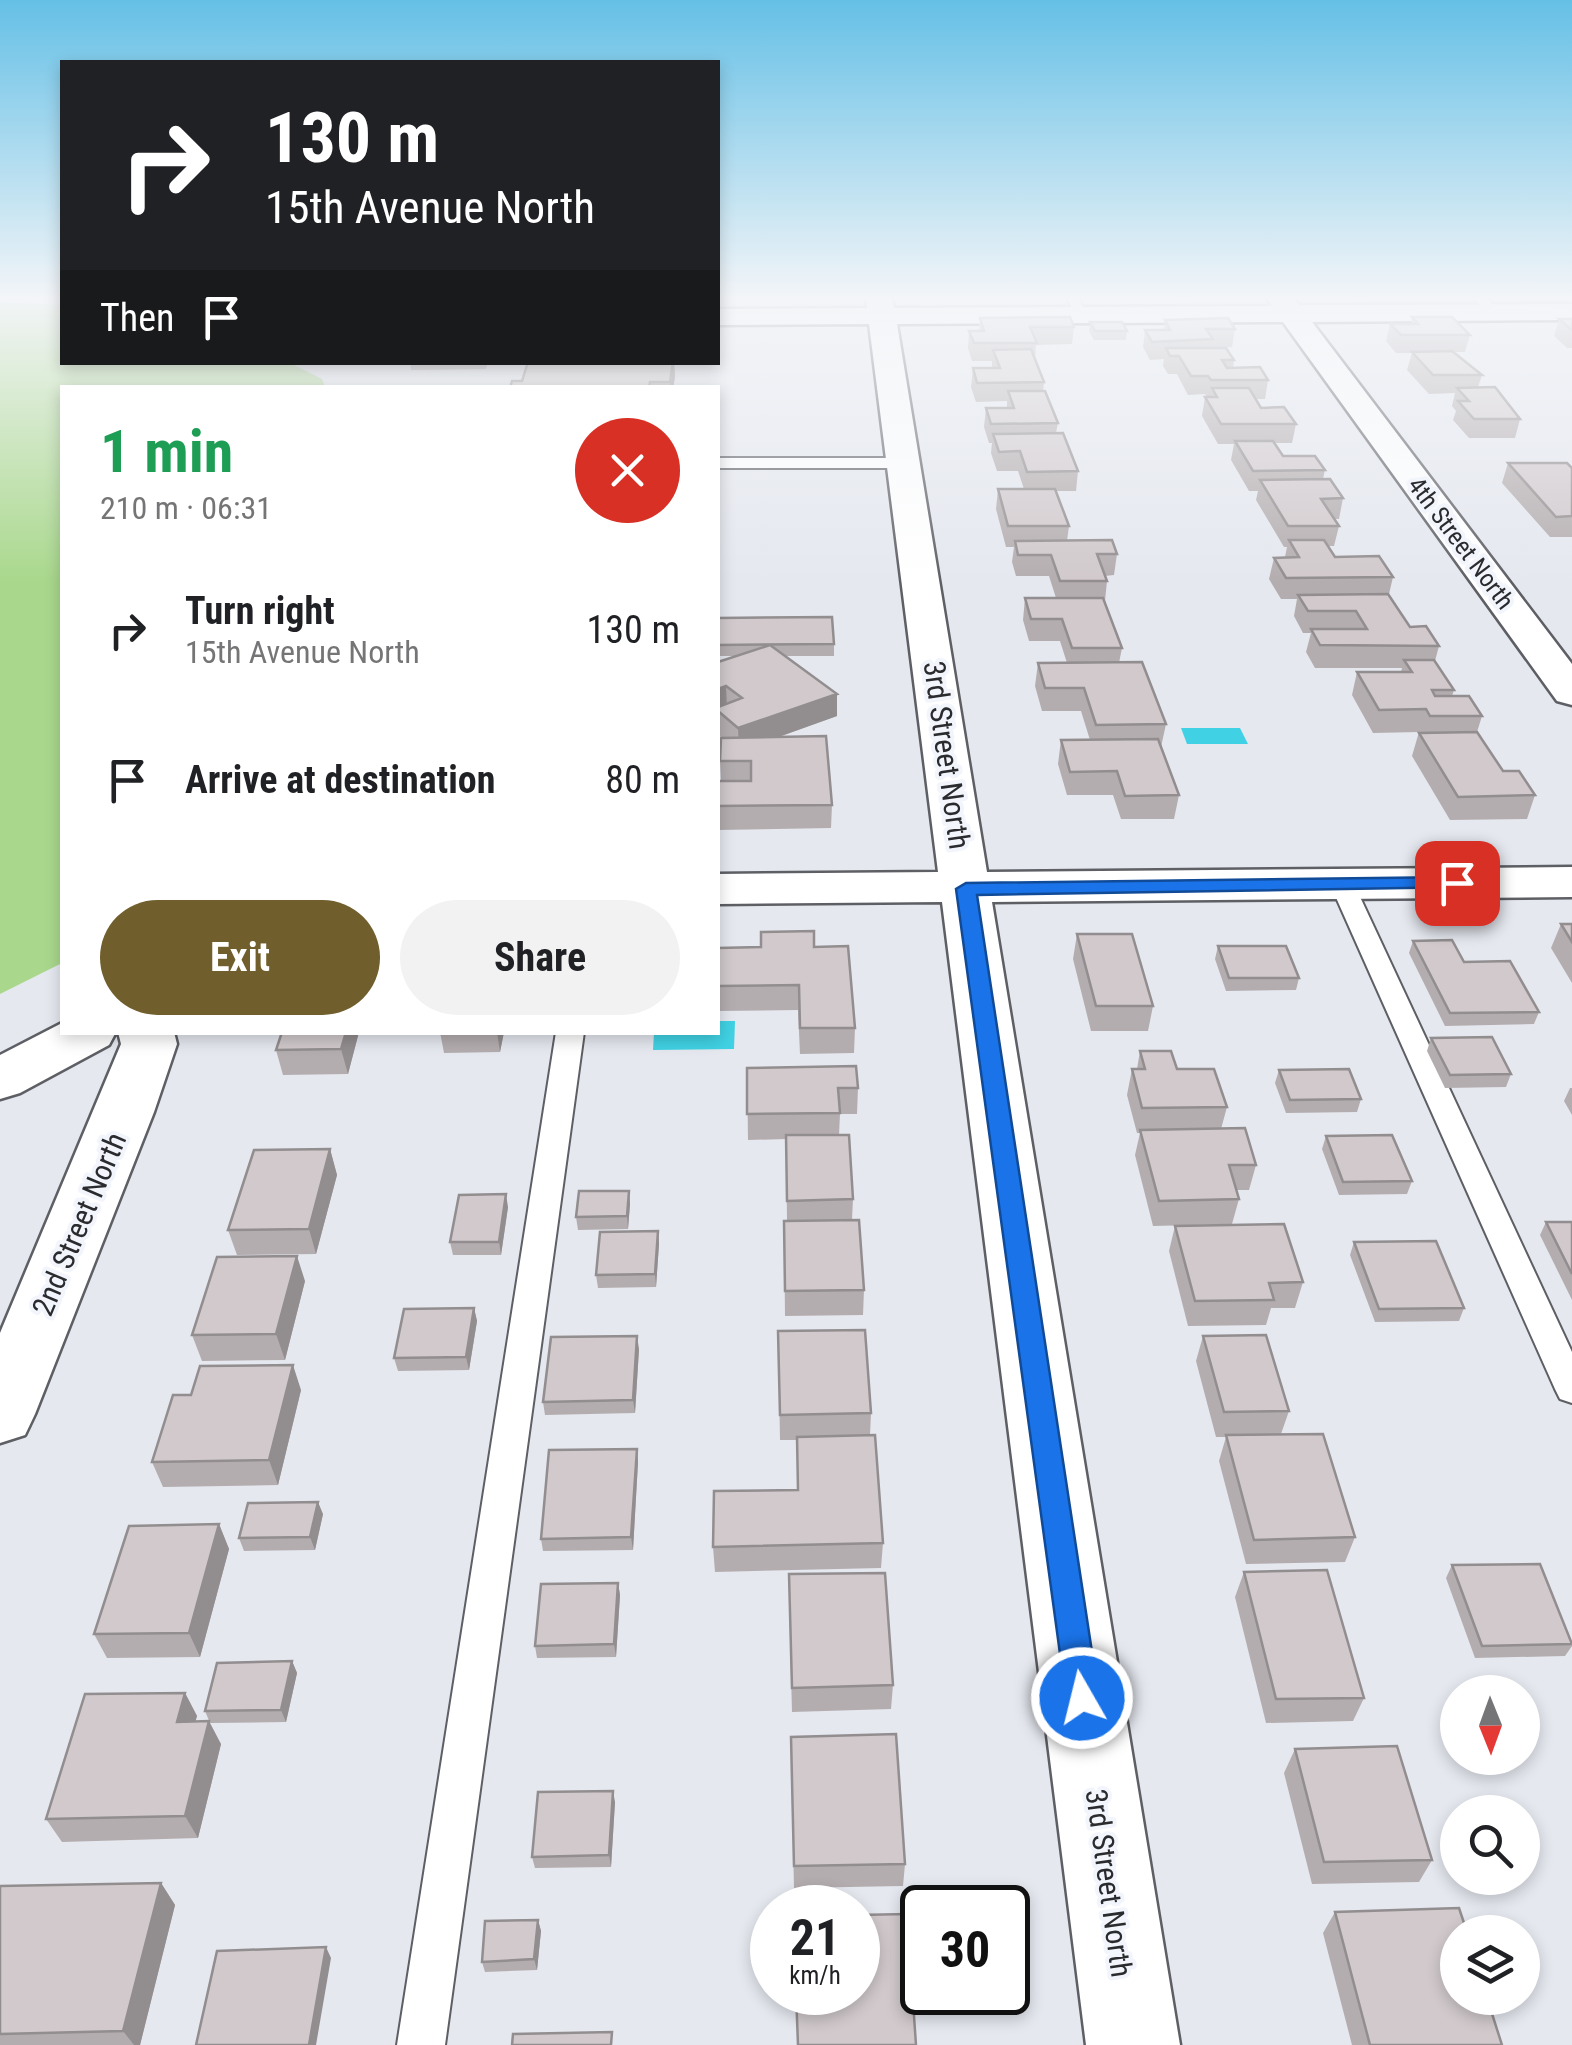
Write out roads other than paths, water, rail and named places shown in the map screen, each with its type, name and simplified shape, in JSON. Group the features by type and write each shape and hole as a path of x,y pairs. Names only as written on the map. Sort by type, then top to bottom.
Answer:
{"street":[{"name":"3rd Street North","path":"895,392 1132,2045"},
{"name":"4th Street North","path":"1351,392 1572,692"},
{"path":"720,889 1572,882"},
{"path":"0,1079 82,1035"},
{"name":"2nd Street North","path":"0,1414 125,1112 149,1044 147,1035"}],"lane":[{"path":"720,463 906,463"},
{"path":"1342,884 1572,1389"},
{"path":"421,2045 570,1035"}],"water":[{"path":"1181,728 1240,728 1248,744 1187,744"},
{"path":"720,1021 735,1021 734,1049 653,1050 654,1035 720,1035"}]}
